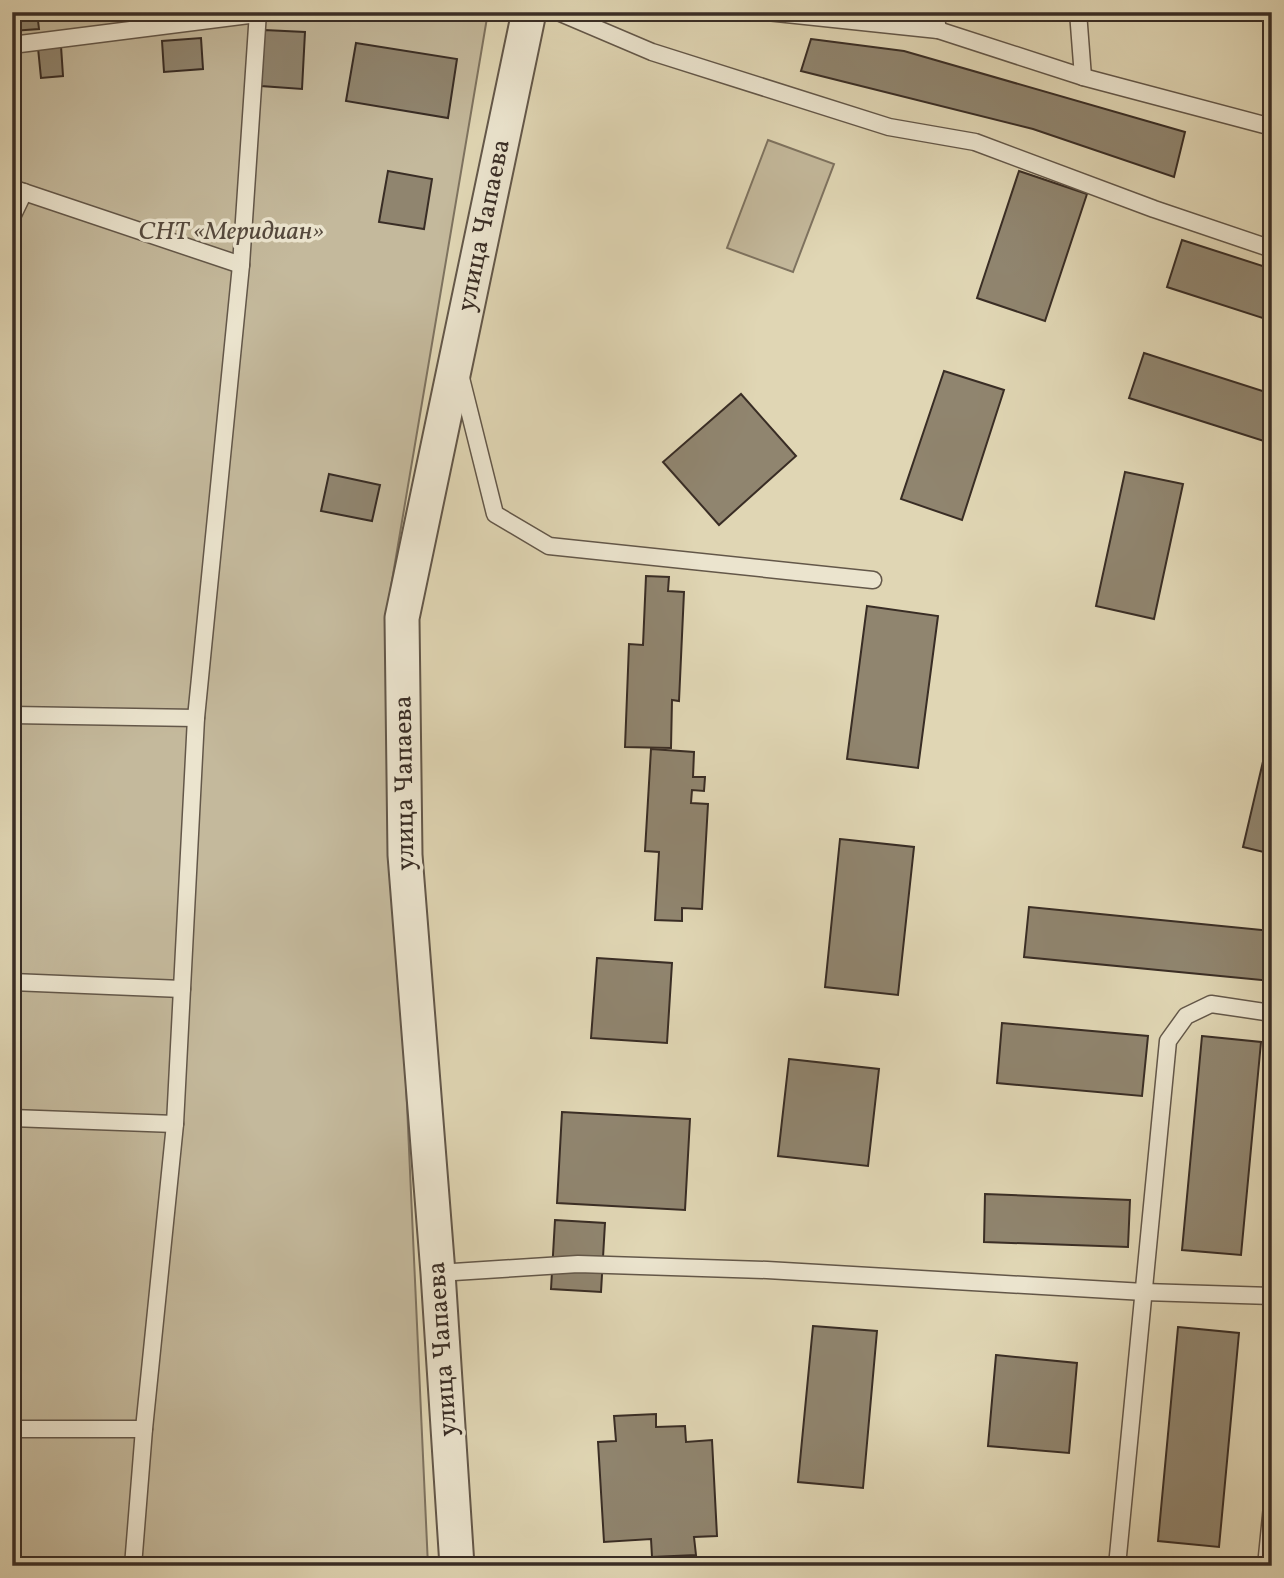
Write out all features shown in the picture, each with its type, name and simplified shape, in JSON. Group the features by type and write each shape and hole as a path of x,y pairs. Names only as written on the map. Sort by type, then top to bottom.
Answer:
{"street":[{"name":"улица Чапаева","path":"457,1566 438,1273 405,855 402,618 529,12"}],"lane":[{"path":"558,12 652,52 889,127 975,142 1272,250"},
{"path":"767,12 937,30 1083,77 1272,127"},
{"path":"935,12 937,30"},
{"path":"1078,12 1083,77"},
{"path":"12,46 258,13 242,265 196,718 175,1124 133,1566"},
{"path":"12,217 18,190 242,265"},
{"path":"456,358 495,514 549,546 873,580"},
{"path":"12,715 196,718"},
{"path":"12,982 182,989"},
{"path":"1117,1566 1168,1041 1186,1016 1211,1004 1272,1013"},
{"path":"12,1118 175,1124"},
{"path":"438,1273 579,1264 767,1270 1144,1292 1272,1296"},
{"path":"12,1429 144,1429"},
{"path":"1266,1566 1272,1506"}],"green space":[{"name":"СНТ «Меридиан»","path":"12,12 488,12 385,622 428,1566 12,1566"},
{"path":"768,140 834,164 793,272 727,248"}],"building":[{"path":"12,12 37,12 39,29 12,31"},
{"path":"42,12 91,12 91,18 42,20"},
{"path":"264,30 305,32 302,89 261,86"},
{"path":"201,38 203,69 164,72 162,41"},
{"path":"811,39 904,51 1185,132 1174,177 1033,129 801,71"},
{"path":"356,43 457,59 448,118 346,101"},
{"path":"61,46 63,76 41,78 38,48"},
{"path":"388,171 432,179 424,229 379,222"},
{"path":"1019,171 1087,194 1045,321 977,298"},
{"path":"1182,240 1272,269 1272,321 1167,287"},
{"path":"1144,353 1272,394 1272,425 1267,442 1129,398"},
{"path":"944,371 1004,390 962,520 901,499"},
{"path":"741,394 796,456 719,525 663,462"},
{"path":"1125,472 1183,484 1154,619 1096,606"},
{"path":"329,474 380,485 372,521 321,511"},
{"path":"646,576 669,577 668,591 684,592 679,701 672,700 671,748 625,747 629,644 643,645"},
{"path":"867,606 938,616 918,768 847,759"},
{"path":"1272,723 1272,854 1243,847"},
{"path":"651,749 694,752 693,777 705,777 704,791 692,790 691,803 708,804 702,909 682,908 682,921 655,920 659,852 645,851"},
{"path":"840,839 914,847 898,995 825,987"},
{"path":"1029,907 1272,931 1272,981 1024,957"},
{"path":"597,958 672,963 667,1043 591,1038"},
{"path":"1002,1023 1148,1036 1142,1096 997,1083"},
{"path":"1202,1036 1261,1042 1241,1255 1182,1250"},
{"path":"789,1059 879,1069 868,1166 778,1156"},
{"path":"562,1112 690,1119 685,1210 557,1203"},
{"path":"985,1194 1130,1200 1128,1247 984,1242"},
{"path":"555,1220 605,1223 601,1292 551,1289"},
{"path":"813,1326 877,1331 863,1488 798,1482"},
{"path":"1178,1327 1239,1333 1219,1547 1158,1541"},
{"path":"996,1355 1077,1363 1069,1453 988,1446"},
{"path":"656,1414 656,1427 685,1426 686,1442 712,1440 717,1536 694,1537 696,1555 652,1557 651,1539 604,1542 598,1442 616,1441 614,1416"}]}
